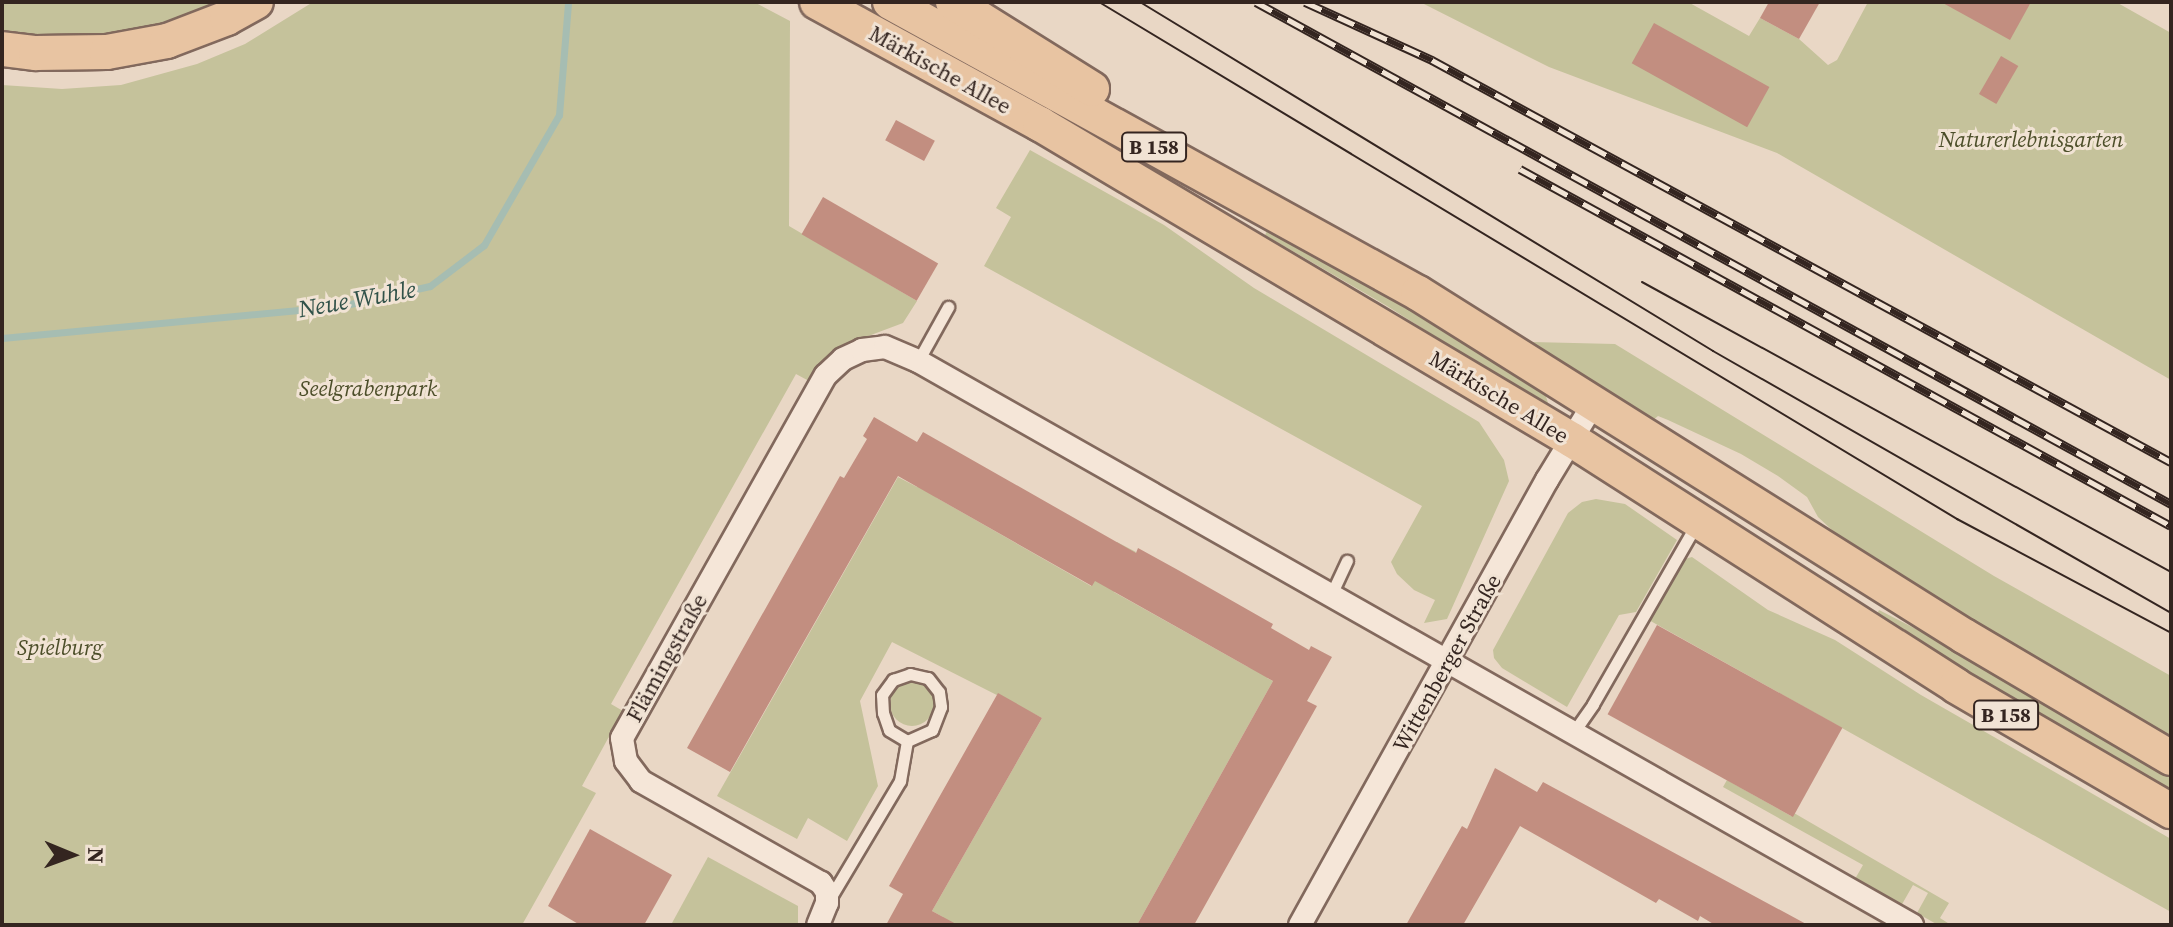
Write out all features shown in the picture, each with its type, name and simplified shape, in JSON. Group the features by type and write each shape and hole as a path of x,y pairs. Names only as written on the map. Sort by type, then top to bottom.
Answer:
{"main road":[{"path":"2,49 36,53 107,52 167,41 227,18 256,2"},
{"name":"Märkische Allee","path":"817,2 1054,132 1572,440 1956,686 2171,811"},
{"name":"Märkische Allee","path":"890,2 1418,293 1595,401 1964,636 2171,758"},
{"path":"953,2 1418,293"}],"street":[{"name":"Flämingstraße","path":"827,903 827,892 821,883 641,781 626,761 622,738 826,375 843,359 862,350 885,347 918,361"},
{"path":"918,361 1447,664 1912,925"},
{"name":"Wittenberger Straße","path":"1300,925 1595,401"},
{"path":"818,925 827,903"}],"lane":[{"path":"918,361 948,307"},
{"path":"1572,734 1593,704 1698,521"},
{"path":"1330,597 1347,561"},
{"path":"910,674 928,678 939,692 941,707 932,730 907,741 889,730 883,713 882,695 893,680 910,674"},
{"path":"827,903 900,781 907,741"}],"green space":[{"path":"2,2 227,2 160,28 71,42 2,36"},
{"name":"Seelgrabenpark","path":"313,2 754,2 790,21 789,226 917,301 903,323 839,347 809,381 796,374 611,704 623,711 582,786 596,793 522,925 2,925 2,85 62,89 121,85 197,64 245,44"},
{"name":"Naturerlebnisgarten","path":"1420,2 1688,2 1749,36 1760,18 1799,39 1828,65 1837,60 1868,2 2116,2 2171,33 2171,380 1777,153 1549,67"},
{"path":"1030,150 1164,225 1254,288 1479,422 1504,460 1509,481 1447,619 1424,623 1435,600 1414,590 1397,574 1391,562 1422,506 984,266 1011,217 996,208"},
{"path":"1269,227 1504,358 1544,390 1548,403 1544,406 1387,306 1265,235"},
{"path":"1532,342 1615,344 1994,576 2171,676 2171,741 2046,670 1847,544 1818,517 1807,497 1778,476 1741,454 1668,420 1658,416 1653,420"},
{"path":"898,477 917,487 919,483 937,498 1091,586 1117,542 1136,552 1114,592 1248,667 1271,672 1267,678 1273,681 1137,925 938,925 943,917 932,911 1042,718 892,642 860,701 878,786 847,841 808,818 797,839 717,796"},
{"path":"1596,499 1625,504 1677,540 1636,612 1619,615 1567,707 1502,668 1494,658 1493,650 1568,513 1582,502"},
{"path":"1692,557 1768,610 1835,640 1921,695 2171,839 2171,912 1647,619 1681,560"},
{"path":"1879,610 1994,669 2171,772 2171,795 1875,618"},
{"path":"912,682 927,689 934,704 927,719 912,726 897,719 890,704 897,689"},
{"path":"1727,780 1791,816 1794,813 1949,903 1940,918 1951,925 1938,925 1917,913 1928,893 1913,885 1901,906 1855,879 1863,865 1723,787"},
{"path":"708,857 798,906 798,925 672,923"}],"building":[{"path":"1769,2 1820,2 1799,39 1760,18"},
{"path":"1941,2 2031,2 2010,40"},
{"path":"1654,23 1769,87 1747,127 1632,63"},
{"path":"2001,56 2018,66 1996,104 1979,94"},
{"path":"896,120 935,141 924,161 885,140"},
{"path":"823,197 938,264 917,301 802,234"},
{"path":"874,417 917,442 923,432 1136,553 1138,548 1178,570 1273,624 1271,628 1309,650 1311,646 1332,657 1307,701 1317,706 1194,925 1137,925 1273,681 1095,581 1092,586 898,476 730,772 687,748 840,476 844,478 867,439 863,436"},
{"path":"1657,625 1842,728 1793,817 1608,714"},
{"path":"998,693 1042,718 932,911 958,925 886,925 903,894 889,886"},
{"path":"1495,768 1537,792 1543,782 1808,925 1715,925 1700,916 1698,921 1659,899 1656,903 1520,826 1463,925 1406,925 1462,826 1467,829"},
{"path":"590,829 672,875 644,925 580,925 548,906"}],"waterway":[{"name":"Neue Wuhle","path":"2,338 341,306 430,286 484,245 559,115 568,2"}],"tram line":[{"path":"1099,2 1957,519 2171,633"},
{"path":"1140,2 1713,351 2171,613"},
{"path":"1642,282 2171,572"}],"railway":[{"path":"1256,2 2171,504"},
{"path":"1305,2 1432,60 2171,462"},
{"path":"1520,169 2171,526"}],"park label":[{"name":"Spielburg","path":"60,648"}]}
